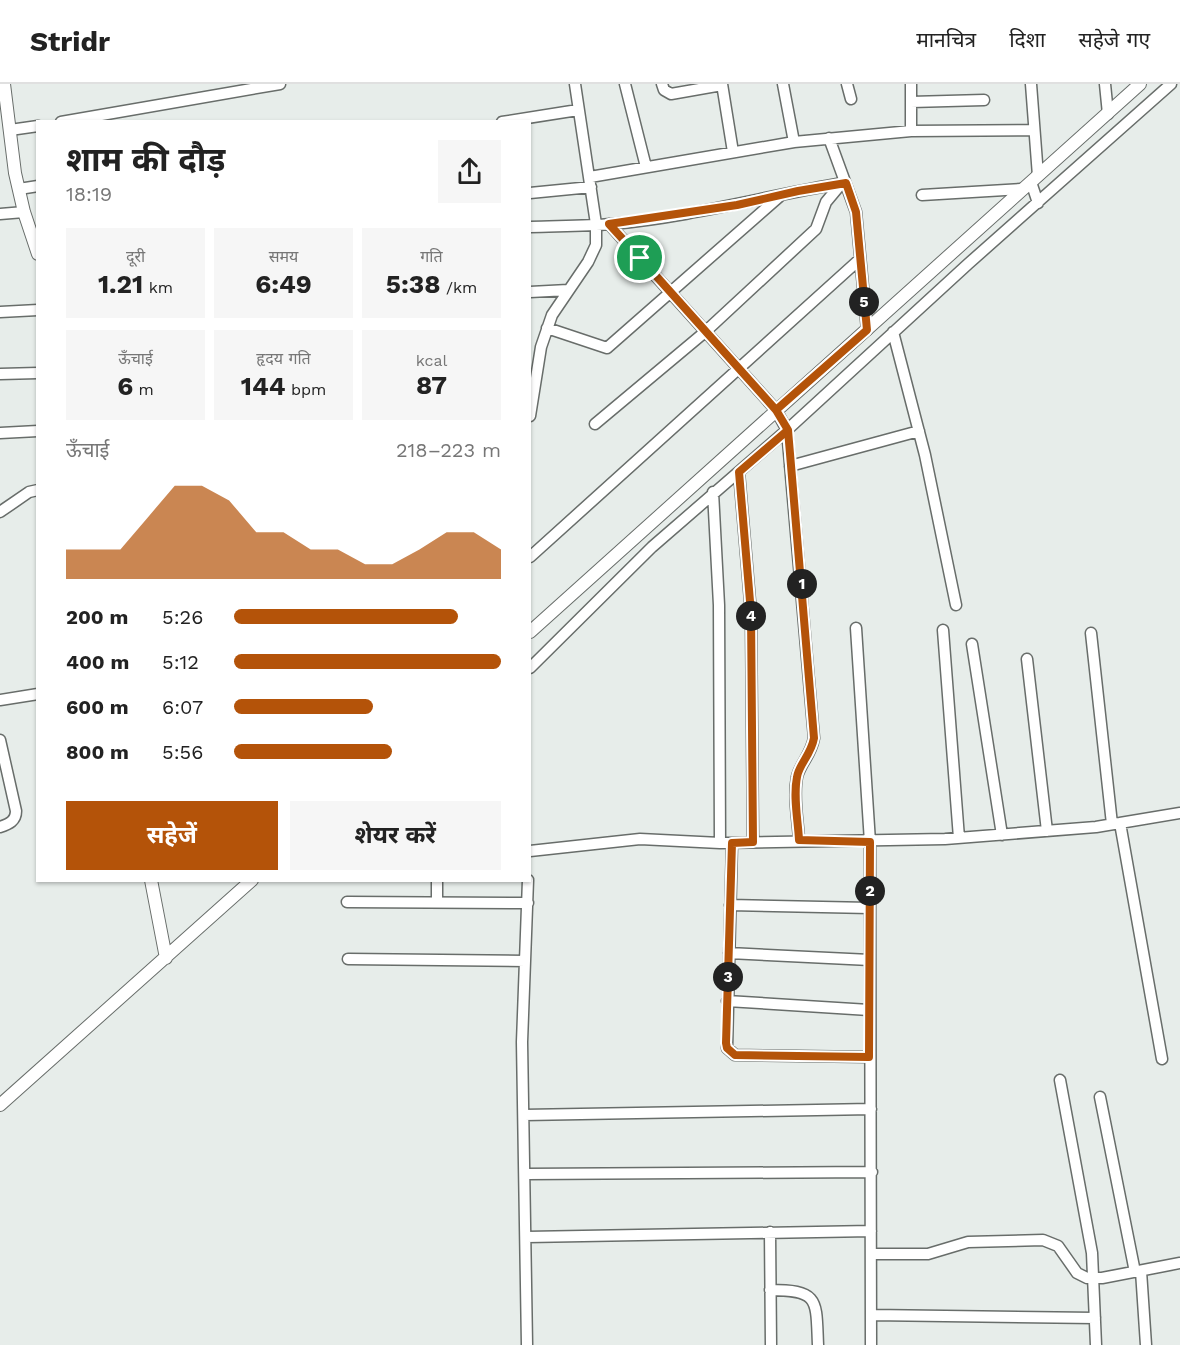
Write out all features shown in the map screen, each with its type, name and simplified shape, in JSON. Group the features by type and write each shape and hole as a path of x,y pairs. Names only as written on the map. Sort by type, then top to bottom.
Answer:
{"street":[{"path":"4,84 19,189 36,246"},
{"path":"73,120 280,84"},
{"path":"531,410 541,347 552,315 588,262 596,245 596,224 575,84"},
{"path":"626,84 646,168"},
{"path":"662,84 664,90 671,94 722,85 733,152"},
{"path":"783,84 794,142"},
{"path":"847,84 850,99"},
{"path":"911,84 911,130"},
{"path":"1031,84 1034,130 1031,184 1037,202"},
{"path":"1105,84 1108,114"},
{"path":"531,631 778,413 1140,84"},
{"path":"531,667 652,547 713,492 739,472 892,332 1171,84"},
{"path":"911,102 984,100"},
{"path":"515,120 578,110"},
{"path":"10,130 36,126"},
{"path":"531,193 590,182 646,168 794,142 911,130 1034,130"},
{"path":"829,138 843,183 856,212 867,330"},
{"path":"531,227 609,224 737,205 843,183"},
{"path":"595,424 705,332 816,229 826,202 843,183"},
{"path":"922,195 1031,184"},
{"path":"19,189 36,186"},
{"path":"548,328 607,348 781,195"},
{"path":"0,214 30,220"},
{"path":"609,224 778,413 787,428 814,738 809,755 796,778 799,840"},
{"path":"531,556 860,259"},
{"path":"531,292 568,290"},
{"path":"0,312 36,310"},
{"path":"892,332 919,431 956,605"},
{"path":"0,374 36,373"},
{"path":"0,433 36,431"},
{"path":"790,466 919,431"},
{"path":"739,472 751,613 753,842"},
{"path":"0,512 29,492 36,490"},
{"path":"713,492 719,605 720,843"},
{"path":"856,628 870,842 869,1057 872,1172 872,1345"},
{"path":"943,630 959,838"},
{"path":"1091,633 1116,824 1162,1059"},
{"path":"972,644 1002,835"},
{"path":"1027,659 1047,831"},
{"path":"0,700 36,694"},
{"path":"0,740 16,811 16,817 11,823 0,827"},
{"path":"531,851 640,838 720,843 799,840 870,842 959,838 1116,824 1180,813"},
{"path":"732,843 727,1048 735,1055 869,1057"},
{"path":"151,882 166,958"},
{"path":"0,1105 250,882"},
{"path":"437,882 437,902"},
{"path":"527,1345 522,1020 528,882"},
{"path":"347,902 528,903"},
{"path":"730,905 870,908"},
{"path":"729,952 870,960"},
{"path":"348,959 525,961"},
{"path":"728,1001 869,1010"},
{"path":"1059,1080 1087,1224 1094,1279 1096,1345"},
{"path":"1100,1097 1138,1271 1146,1345"},
{"path":"524,1115 871,1109"},
{"path":"526,1174 872,1172"},
{"path":"527,1237 871,1231"},
{"path":"770,1232 771,1345"},
{"path":"871,1254 928,1254 968,1242 1043,1240 1058,1246 1077,1273 1094,1279 1180,1263"},
{"path":"770,1290 797,1290 810,1297 815,1307 818,1345"},
{"path":"872,1315 1095,1318"}],"route":[{"path":"640,258 609,224 737,205 846,183 856,212 867,330 776,410 788,430 739,472 751,613 753,842 732,843 726,1043 729,1051 735,1055 869,1057 870,842 799,840 796,778 800,768 806,762 814,738 788,430 780,416 776,410 640,258"}]}
